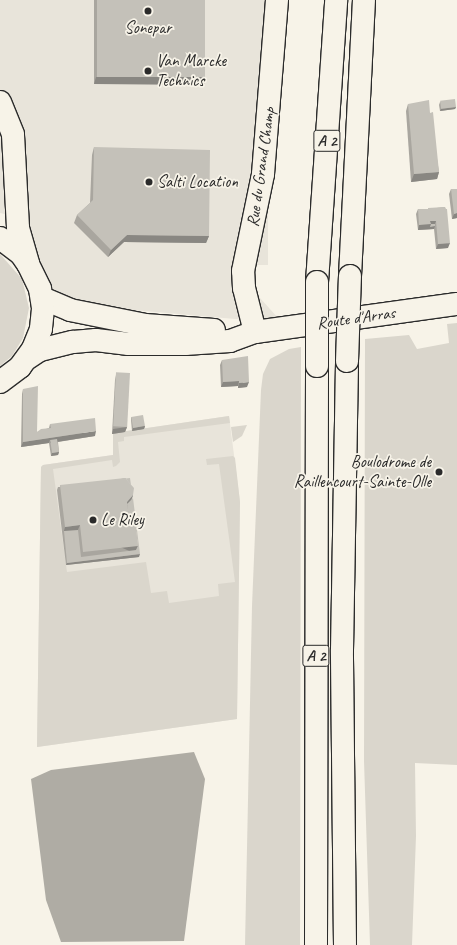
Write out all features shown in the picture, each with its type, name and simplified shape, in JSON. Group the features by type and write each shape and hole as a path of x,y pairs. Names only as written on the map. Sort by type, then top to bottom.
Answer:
{"main road":[{"name":"Rue du Grand Champ","path":"255,332 245,294 243,271 258,205 264,162 277,0"},
{"name":"A 2","path":"316,945 317,282 336,0"},
{"name":"A 2","path":"345,945 342,650 347,361 364,0"},
{"path":"0,170 1,106"},
{"path":"1,106 13,135 18,228 28,264"},
{"path":"0,238 16,249 28,264 37,280 42,298 41,329 28,358"},
{"path":"42,298 70,310 146,325 255,332"},
{"name":"Route d'Arras","path":"255,332 457,304"},
{"path":"3,383 28,358 40,350 73,342 96,340 129,344 185,344 230,341 255,332"}],"shaded area":[{"path":"0,0 286,0 268,203 268,265 254,265 254,286 260,298 279,319 235,319 122,309 68,297 52,288 38,264 26,219 0,213"},
{"path":"0,254 22,279 29,308 23,338 12,356 0,366"},
{"path":"457,323 457,765 415,763 416,836 412,945 370,945 364,761 365,339 409,335 417,349 449,343 447,324"},
{"path":"301,347 300,945 245,945 252,606 261,390 263,374 270,359 289,349"},
{"path":"229,416 240,502 237,719 37,747 41,467 43,465 113,455 113,433"},
{"path":"229,416 230,423 124,437 124,441 118,442 120,462 113,467 112,460 53,469 67,572 146,562 151,593 167,591 169,603 219,596 218,584 235,582 219,464 207,465 206,459 233,456 235,458 240,502 237,719 37,747 41,467 43,465 113,455 113,433"},
{"path":"247,425 242,436 233,442 231,427"},
{"path":"194,752 205,779 184,941 61,942 46,900 31,779 51,770"}],"building":[{"path":"97,0 205,0 205,77 97,77"},
{"path":"455,99 456,107 441,109 440,101"},
{"path":"429,100 430,113 433,112 439,172 414,174 408,104"},
{"name":"Salti Location","path":"94,147 210,150 209,236 127,235 111,250 77,215 93,200"},
{"path":"451,189 457,189 457,213 454,214"},
{"path":"445,207 446,209 428,209 428,208"},
{"path":"418,209 447,209 450,243 438,244 436,221 430,221 431,224 419,225"},
{"path":"431,224 435,224 435,226 430,227"},
{"path":"248,356 249,382 223,382 222,360"},
{"path":"116,372 130,373 127,427 113,426"},
{"path":"38,386 37,432 41,429 51,428 50,424 95,418 96,431 23,442 23,389"},
{"path":"143,415 145,426 133,428 131,417"},
{"path":"57,439 59,452 52,453 50,440"},
{"name":"Le Riley","path":"125,478 134,488 133,495 127,502 129,517 134,516 138,546 83,552 80,525 65,527 60,485"},
{"path":"130,478 131,485 125,479"},
{"path":"133,498 140,554 67,563 64,531 78,530 81,557 136,550 138,546 134,516 129,517 127,504"}],"place":[{"name":"Sonepar","path":"148,11"},
{"name":"Van Marcke Technics","path":"148,71"},
{"name":"Salti Location","path":"149,182"},
{"name":"Boulodrome de Raillencourt-Sainte-Olle","path":"439,472"},
{"name":"Le Riley","path":"93,520"}]}
